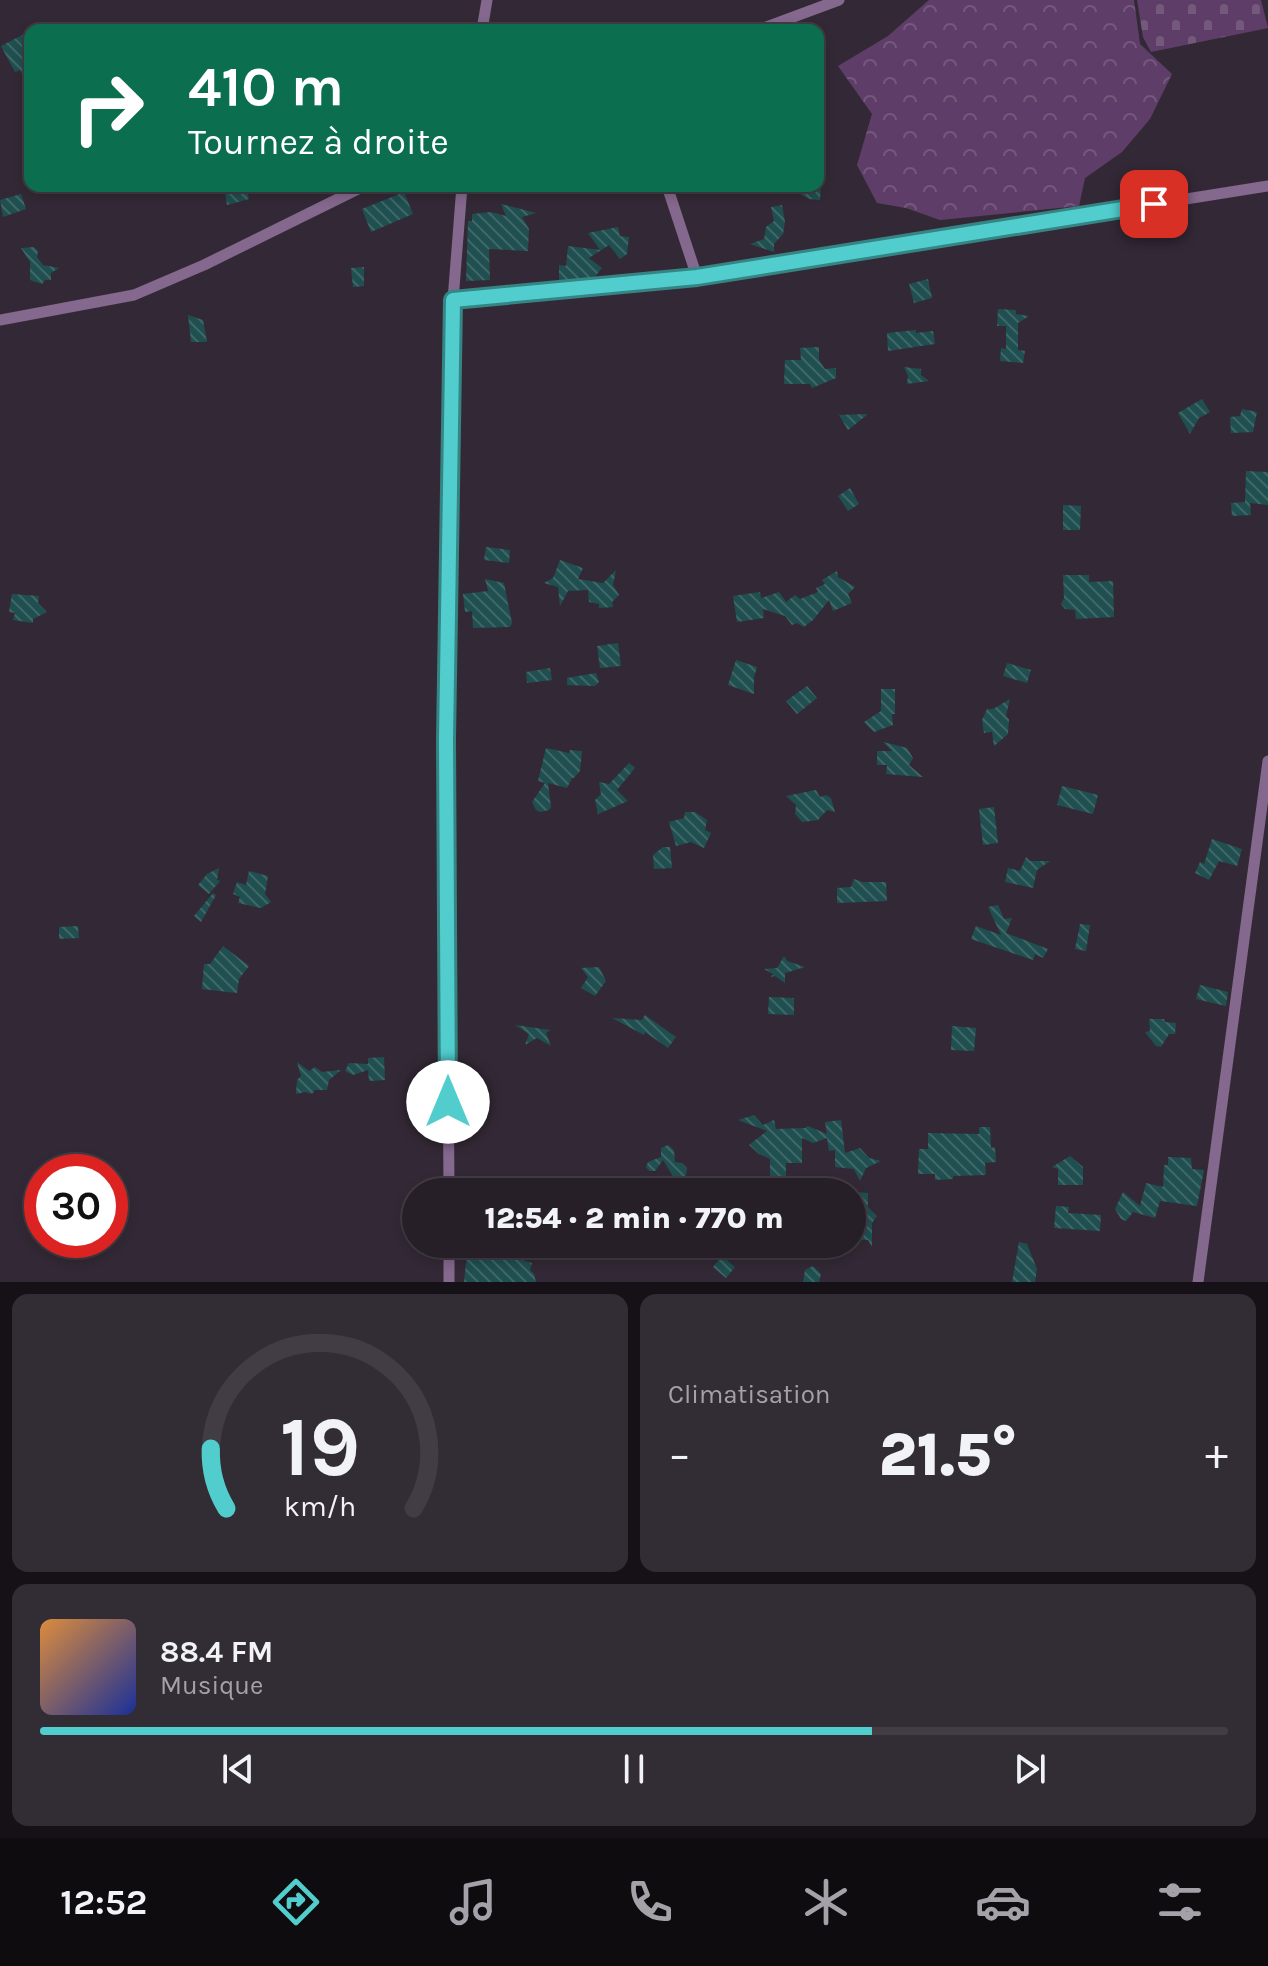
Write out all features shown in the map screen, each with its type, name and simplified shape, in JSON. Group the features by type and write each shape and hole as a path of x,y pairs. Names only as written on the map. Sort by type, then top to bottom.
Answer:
{"street":[{"path":"483,24 487,0"},
{"path":"774,24 839,0"},
{"path":"453,300 697,277 1268,186"},
{"path":"0,320 134,295 204,265 352,192"},
{"path":"449,1178 446,740 453,300 462,192"},
{"path":"669,192 697,277"},
{"path":"1198,1282 1268,761"},
{"path":"449,1258 449,1282"}],"green space":[{"path":"929,0 1134,0 1140,44 1172,74 1150,119 1122,152 1085,178 1079,206 940,220 906,208 877,203 857,165 872,114 838,66 888,36"},
{"path":"1137,0 1261,0 1268,28 1151,52 1143,37"}],"building":[{"path":"24,34 24,79 20,70 15,72 1,46"},
{"path":"225,192 247,192 249,199 227,205"},
{"path":"404,192 413,214 371,232 362,209"},
{"path":"797,192 821,192 820,200 809,199"},
{"path":"21,194 26,209 3,217 0,200"},
{"path":"501,204 536,213 522,217 529,229 528,251 489,249 490,280 466,281 468,221 472,221 472,214 491,212 506,216"},
{"path":"782,205 785,222 783,234 774,244 774,252 750,244 764,239 766,227 774,221 771,207"},
{"path":"618,227 620,236 629,237 627,254 620,259 609,245 589,258 602,268 594,278 559,282 559,265 566,266 568,246 600,250 588,233"},
{"path":"34,247 43,265 59,268 51,273 51,280 45,280 42,284 30,280 30,262 21,248"},
{"path":"364,267 364,286 353,287 351,268"},
{"path":"928,279 932,298 914,303 909,284"},
{"path":"998,309 1016,310 1016,314 1029,316 1018,323 1018,350 1025,351 1023,363 1000,361 1001,348 1006,349 1006,326 997,326"},
{"path":"188,315 203,320 207,342 191,342"},
{"path":"916,330 916,333 933,331 935,344 888,351 887,333"},
{"path":"819,347 819,360 825,369 836,368 836,378 812,388 810,384 784,384 785,360 801,360 800,348"},
{"path":"904,367 921,369 921,375 929,381 907,384"},
{"path":"1202,399 1210,412 1199,418 1190,434 1178,413"},
{"path":"1242,409 1257,412 1253,432 1231,433 1230,417 1240,416"},
{"path":"868,414 848,430 839,415"},
{"path":"1246,471 1268,472 1268,505 1250,503 1251,515 1232,516 1231,503 1245,502"},
{"path":"850,488 859,504 848,511 838,496"},
{"path":"1063,505 1081,506 1080,530 1063,530"},
{"path":"486,547 510,550 509,563 484,560"},
{"path":"560,560 583,568 578,579 603,583 616,570 613,585 619,595 612,602 613,607 599,608 599,604 589,602 588,590 568,591 560,606 558,587 544,583 553,578"},
{"path":"837,571 838,577 855,587 848,594 852,603 833,611 829,600 804,627 797,623 792,625 785,616 763,609 764,618 737,622 733,596 760,592 761,598 779,592 786,602 795,595 800,599 818,592 816,588 825,584 822,580"},
{"path":"1063,575 1089,575 1089,582 1113,581 1114,617 1076,619 1075,610 1065,609 1061,604 1064,598"},
{"path":"485,579 504,583 512,623 510,627 473,628 472,611 465,612 463,594 488,591"},
{"path":"12,594 39,596 38,603 47,612 33,619 33,623 13,620 15,613 9,612"},
{"path":"618,643 621,666 600,668 597,646"},
{"path":"736,660 757,667 754,694 728,685"},
{"path":"1007,663 1031,670 1027,683 1003,676"},
{"path":"550,668 552,680 527,683 526,672"},
{"path":"596,673 599,682 595,686 567,685 567,678"},
{"path":"807,686 817,698 797,714 786,701"},
{"path":"881,689 895,689 895,714 892,714 893,725 874,732 864,722 881,711"},
{"path":"1010,699 1006,716 1009,719 1008,734 994,746 992,732 984,733 982,720 987,709"},
{"path":"883,742 907,748 913,758 909,765 923,777 886,774 887,765 877,765 877,751 892,751"},
{"path":"546,748 569,753 570,750 582,751 580,771 567,788 548,783 551,807 540,812 532,802 545,783 538,781"},
{"path":"629,763 635,768 617,790 628,801 598,814 595,800 601,794 599,782 609,784"},
{"path":"1062,786 1098,795 1093,814 1057,805"},
{"path":"816,790 820,797 826,795 831,798 835,812 827,810 818,820 802,822 795,814 796,805 786,796"},
{"path":"994,807 998,843 983,845 979,809"},
{"path":"685,812 695,812 707,820 705,830 711,833 704,848 691,842 676,846 669,822 684,818"},
{"path":"1212,839 1242,849 1237,866 1219,861 1209,880 1195,873 1200,862 1204,864"},
{"path":"663,847 670,847 672,868 654,869 653,855"},
{"path":"1026,857 1030,861 1050,861 1037,870 1033,888 1005,882 1008,868 1020,871"},
{"path":"219,868 217,880 220,881 209,894 198,885 207,874"},
{"path":"249,871 268,876 265,894 271,902 261,908 238,903 240,897 233,894 237,882 246,885"},
{"path":"854,879 886,882 887,901 837,903 837,888 851,887"},
{"path":"213,893 216,895 201,922 194,916"},
{"path":"998,905 1004,919 1012,918 1006,933 1048,949 1043,958 1035,954 1033,960 971,939 976,926 1001,935 988,907"},
{"path":"1080,924 1090,925 1086,951 1075,949"},
{"path":"78,926 79,938 59,939 59,927"},
{"path":"223,946 249,966 239,979 237,993 202,989 204,964 210,964"},
{"path":"784,956 787,961 805,967 785,973 785,983 775,976 771,977 773,974 764,969 777,968"},
{"path":"599,967 606,981 595,996 581,988 588,977 581,968"},
{"path":"1200,985 1228,992 1226,1006 1196,999"},
{"path":"769,997 794,998 794,1015 768,1014"},
{"path":"645,1015 676,1037 668,1048 645,1032 644,1035 612,1018 642,1020"},
{"path":"1149,1019 1176,1023 1175,1034 1169,1034 1161,1047 1156,1046 1145,1032 1150,1031"},
{"path":"515,1025 550,1030 546,1033 551,1046 537,1038 525,1045 529,1034"},
{"path":"952,1026 976,1028 974,1051 951,1050"},
{"path":"384,1057 385,1080 369,1081 368,1070 353,1075 345,1071 349,1063 368,1064 368,1058"},
{"path":"297,1062 309,1071 315,1067 322,1072 341,1070 329,1080 327,1090 296,1094 297,1080 301,1076"},
{"path":"754,1115 763,1125 774,1120 776,1129 808,1126 827,1134 825,1122 841,1120 845,1153 860,1148 869,1158 881,1161 866,1168 858,1178 854,1169 835,1167 835,1150 829,1151 827,1138 813,1143 802,1138 802,1163 786,1163 786,1178 770,1178 770,1159 749,1145 767,1131 738,1120"},
{"path":"979,1127 990,1127 991,1148 995,1147 996,1162 985,1163 986,1175 935,1180 935,1174 918,1174 919,1149 928,1149 928,1133 979,1134"},
{"path":"668,1145 674,1150 675,1162 687,1168 686,1175 674,1178 663,1160 655,1171 649,1171 646,1167 648,1162 661,1157 661,1148"},
{"path":"1070,1156 1083,1167 1083,1185 1058,1185 1058,1169 1052,1167"},
{"path":"1168,1157 1191,1158 1192,1169 1204,1170 1197,1206 1160,1201 1155,1218 1133,1212 1126,1221 1121,1219 1115,1209 1123,1192 1140,1206 1146,1183 1163,1187 1164,1165 1168,1165"},
{"path":"866,1193 868,1207 877,1216 872,1223 872,1247 868,1240"},
{"path":"1056,1206 1069,1207 1068,1213 1101,1215 1100,1231 1054,1228"},
{"path":"1019,1242 1027,1244 1037,1269 1035,1282 1012,1282"},
{"path":"467,1258 524,1258 524,1261 532,1263 530,1270 536,1282 464,1282"},
{"path":"720,1258 724,1258 735,1267 726,1278 713,1267"},
{"path":"813,1266 821,1274 819,1282 803,1282 805,1270"}],"route":[{"path":"448,1102 446,740 453,300 697,277 1154,204"}]}
